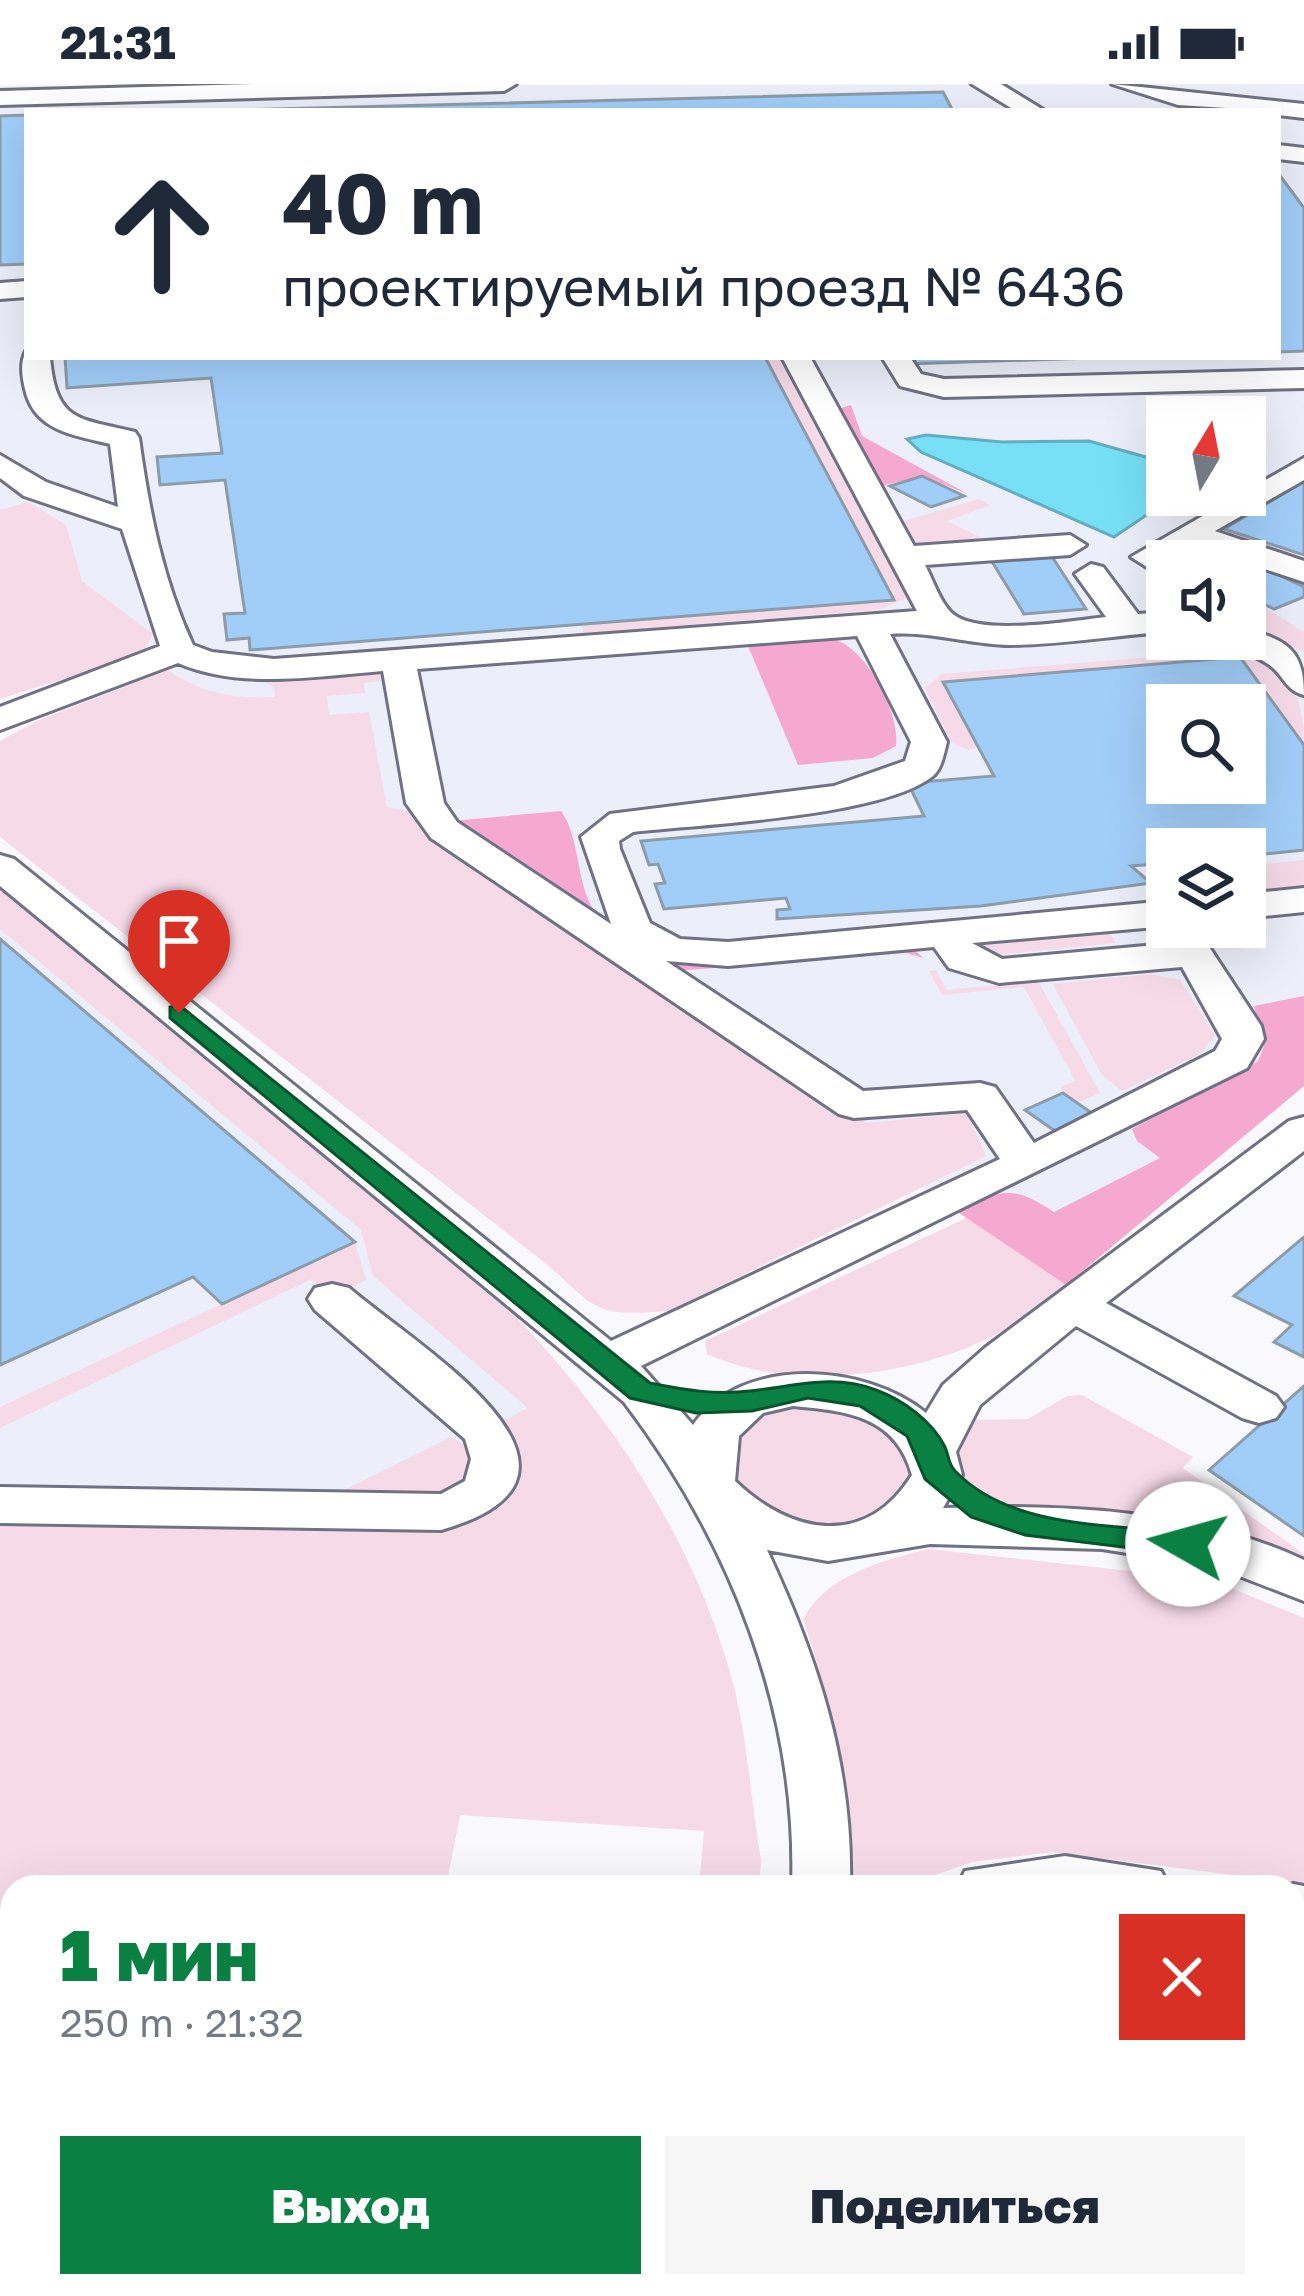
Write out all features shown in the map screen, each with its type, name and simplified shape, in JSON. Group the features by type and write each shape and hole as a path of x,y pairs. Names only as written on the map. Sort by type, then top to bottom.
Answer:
{"street":[{"path":"0,98 504,84"},
{"path":"984,84 1028,108"},
{"path":"1124,84 1178,98 1268,108"},
{"path":"36,360 38,401 44,408 66,423 124,438"},
{"path":"798,360 938,620"},
{"path":"898,360 910,380 944,388 1304,379"},
{"path":"122,401 134,524 150,592 179,651"},
{"path":"0,464 35,489 134,524"},
{"path":"1177,540 1304,467"},
{"path":"1189,533 1304,572"},
{"path":"904,557 1070,545"},
{"path":"1091,574 1127,622"},
{"path":"0,718 17,705 179,651 243,668 398,661 938,620 965,632 994,634 1146,622"},
{"path":"868,625 929,742 921,767 892,782 836,797 623,822 600,838 601,849 623,916 633,930 672,950 728,954 1146,915"},
{"path":"1266,650 1284,659 1304,683"},
{"path":"398,661 425,803 444,830 854,1105 980,1096 1011,1147 1030,1162"},
{"path":"0,867 624,1376 680,1437 711,1489 799,1688 815,1776 820,1875"},
{"path":"1266,904 1304,900"},
{"path":"945,934 963,959 999,971 1146,947"},
{"path":"624,1376 1216,1069 1240,1050 1240,1026 1190,948"},
{"path":"773,1629 785,1582 814,1556 914,1515 929,1494 933,1461 960,1396 1304,1130"},
{"path":"0,1505 441,1512 477,1499 497,1472 500,1456 485,1429 332,1299"},
{"path":"1076,1306 1259,1407"},
{"path":"624,1376 696,1403 752,1401 808,1388 868,1397 947,1381 1002,1359"},
{"path":"868,1397 918,1429 933,1461 982,1510 1025,1524"},
{"path":"752,1401 728,1416 711,1436 704,1459 711,1489 736,1517 765,1533 802,1543 957,1523 1025,1524 1234,1552 1280,1567 1304,1582"}],"shaded area":[{"path":"1304,84 1304,1086 1066,1285 0,558 0,86"},
{"path":"763,360 780,360 907,598 878,610 584,633 581,624"},
{"path":"851,405 862,436 968,494 922,476 877,487 832,411"},
{"path":"979,499 990,505 947,521 980,537 981,544 913,548 897,523"},
{"path":"28,502 66,525 82,581 153,634 143,654 0,699 0,510"},
{"path":"1266,608 1304,632 1304,652 1266,635"},
{"path":"831,639 856,653 878,682 892,716 896,746 873,758 798,765 748,646"},
{"path":"1146,658 1231,660 1161,684 1146,684 1146,689 969,750 952,743 925,688 942,674"},
{"path":"1242,660 1265,661 1288,680 1300,709 1304,745 1266,693 1266,684 1260,684"},
{"path":"168,670 206,690 275,697 274,687 253,677 379,670 382,681 364,683 365,693 327,696 329,715 369,712 387,807 420,814 429,829 867,1123 967,1113 986,1156 669,1311 625,1313 598,1307 0,837 0,741 39,720"},
{"path":"561,811 585,892 598,915 628,939 663,954 745,963 910,945 923,958 906,953 675,971 452,821"},
{"path":"1304,860 1304,887 1266,890 1266,864"},
{"path":"0,889 479,1280 562,1368 635,1466 666,1518 716,1629 743,1730 760,1875 700,1875 704,1831 460,1815 448,1875 0,1875 0,1511 434,1529 481,1517 510,1497 519,1466 505,1420 528,1408 373,1276 361,1230 0,929"},
{"path":"0,909 554,1377 543,1493 476,1532 0,1523"},
{"path":"1108,930 1116,943 995,955 981,950 987,941"},
{"path":"936,970 947,990 1038,981 1100,1093 1077,1103 1060,1088 1075,1080 1024,987 942,995 929,971"},
{"path":"1151,974 1180,980 1215,1035 1202,1053 1122,1091 1102,1075 1053,984"},
{"path":"1304,996 1304,1086 1066,1285 956,1211 1006,1193 1027,1197 1054,1212 1160,1158 1137,1141 1132,1129 1258,1061 1264,1046 1254,1006"},
{"path":"966,1218 1066,1285 989,1338 886,1370 849,1375 775,1373 707,1354 705,1341"},
{"path":"355,1242 366,1280 332,1297 312,1279 0,1428 0,1407"},
{"path":"1082,1395 1193,1457 1183,1468 1304,1554 1304,1570 1221,1534 1041,1513 980,1494 957,1478 954,1430 966,1420 1028,1419 1067,1396"},
{"path":"798,1404 856,1409 901,1436 915,1476 899,1501 859,1526 828,1532 794,1525 735,1493 729,1446 753,1420"},
{"path":"451,1437 470,1449 476,1469 447,1489 414,1496 342,1491"},
{"path":"929,1549 1211,1580 1304,1618 1304,1875 1233,1875 1052,1852 972,1862 935,1875 849,1875 838,1751 803,1619 826,1591 875,1565"}],"water":[{"path":"926,435 1002,442 1089,441 1146,457 1146,515 1114,537 921,452 907,439"}],"building":[{"path":"943,92 951,108 315,108"},
{"path":"24,115 24,264 0,265 0,116"},
{"path":"1281,177 1304,208 1304,351 1281,352"},
{"path":"65,360 767,360 894,600 250,650 249,638 227,640 224,614 245,613 225,480 160,485 157,457 222,453 211,378 67,388"},
{"path":"905,360 1029,360 906,364"},
{"path":"922,476 964,496 931,507 890,486"},
{"path":"1304,481 1304,555 1224,529 1246,516 1266,516 1266,504"},
{"path":"1051,555 1086,609 1024,614 991,560"},
{"path":"1266,569 1304,587 1304,597 1274,609 1266,605"},
{"path":"1242,660 1260,684 1146,684 1146,804 1266,804 1266,693 1304,745 1304,850 1266,854 1266,828 1146,828 1146,865 1131,866 1146,884 981,906 777,919 777,910 790,909 786,898 664,909 655,884 665,883 658,864 649,865 641,841 924,816 908,783 994,776 943,682"},
{"path":"0,939 355,1242 222,1304 193,1277 0,1365"},
{"path":"1063,1093 1093,1114 1055,1131 1025,1110"},
{"path":"1304,1237 1304,1357 1274,1342 1292,1325 1234,1296"},
{"path":"1304,1386 1304,1536 1209,1470"}],"route":[{"path":"179,1013 640,1391 696,1403 752,1401 808,1388 868,1397 896,1410 918,1429 932,1450 935,1472 982,1510 1025,1524 1188,1544"}]}
